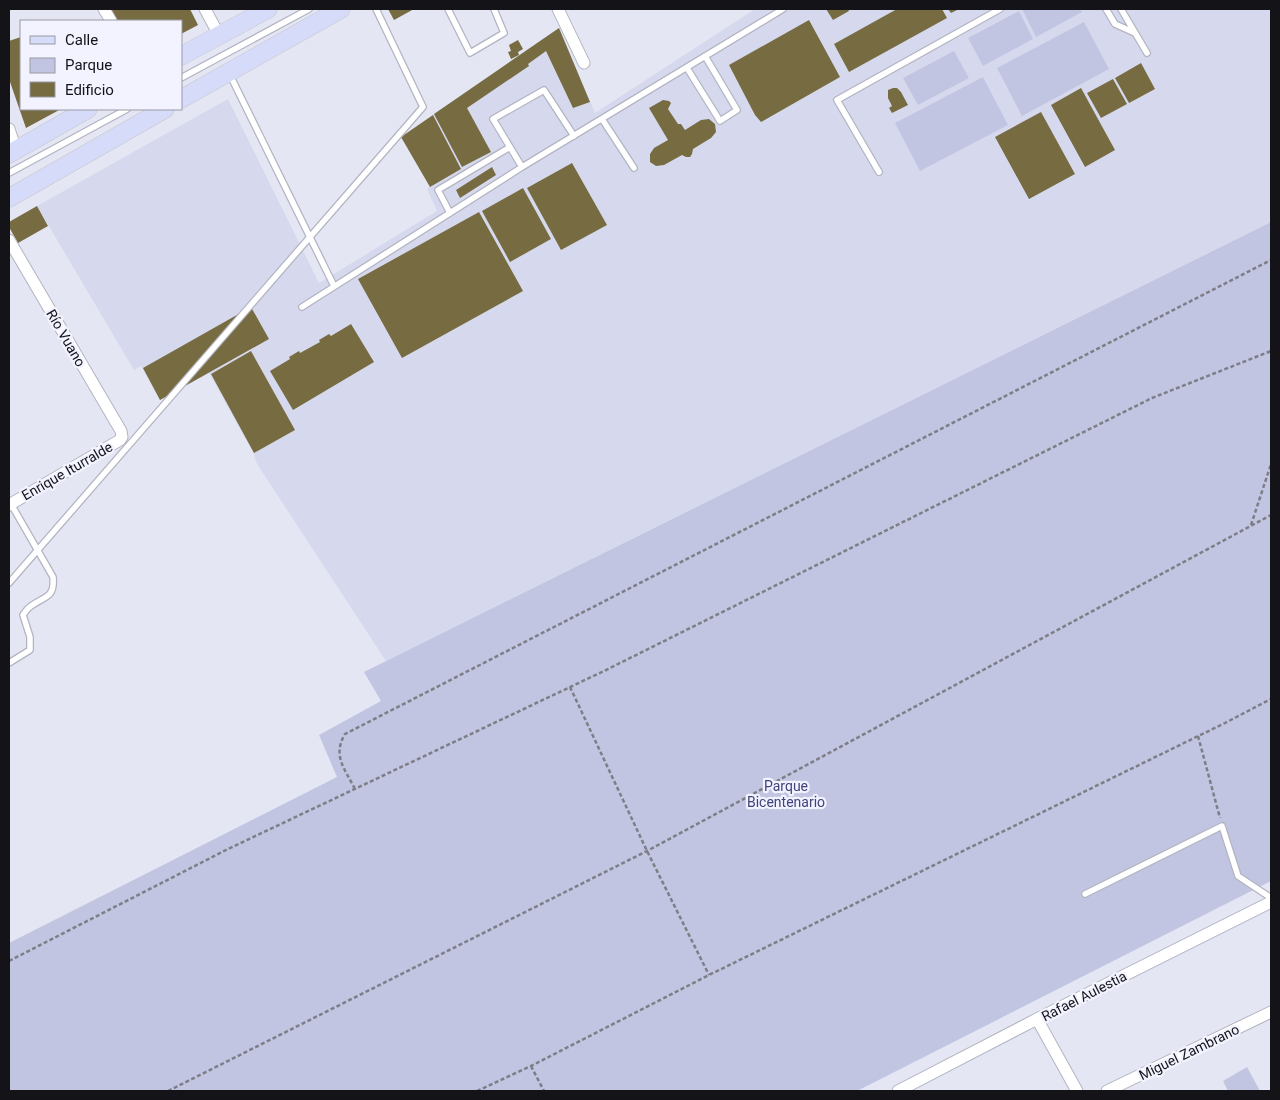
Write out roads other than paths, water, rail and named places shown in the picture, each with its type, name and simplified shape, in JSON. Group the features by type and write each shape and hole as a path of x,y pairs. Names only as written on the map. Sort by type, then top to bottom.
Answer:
{"main road":[{"path":"182,55 268,9"},
{"path":"182,98 341,9"},
{"path":"13,152 86,110"},
{"path":"9,198 163,110"}],"street":[{"path":"104,9 110,20"},
{"path":"205,9 219,36"},
{"path":"558,9 584,63"},
{"path":"9,129 13,152"},
{"name":"Río Vuano","path":"9,240 121,431 122,437"},
{"name":"Enrique Iturralde","path":"9,503 120,440 122,437"},
{"name":"Rafael Aulestia","path":"898,1091 1271,900"},
{"name":"Miguel Zambrano","path":"1107,1091 1271,1012"},
{"path":"1037,1019 1077,1091"}],"lane":[{"path":"182,77 309,9"},
{"path":"9,583 423,107 376,9"},
{"path":"448,9 470,53 504,33 494,9"},
{"path":"302,307 522,167 783,9"},
{"path":"879,172 837,100 1000,9"},
{"path":"1106,9 1115,24 1135,33"},
{"path":"1121,9 1147,53"},
{"path":"687,68 720,121 737,110 705,56"},
{"path":"228,72 334,286"},
{"path":"522,167 493,119 544,90 574,136"},
{"path":"9,174 125,110"},
{"path":"602,119 634,168"},
{"path":"450,213 438,190 510,147"},
{"path":"9,503 53,577 54,587 47,598 30,606 22,614 30,637 30,650 9,663"},
{"path":"1085,894 1222,826 1238,876 1271,900"}],"park label":[{"name":"Parque Bicentenario","path":"786,794"}]}
